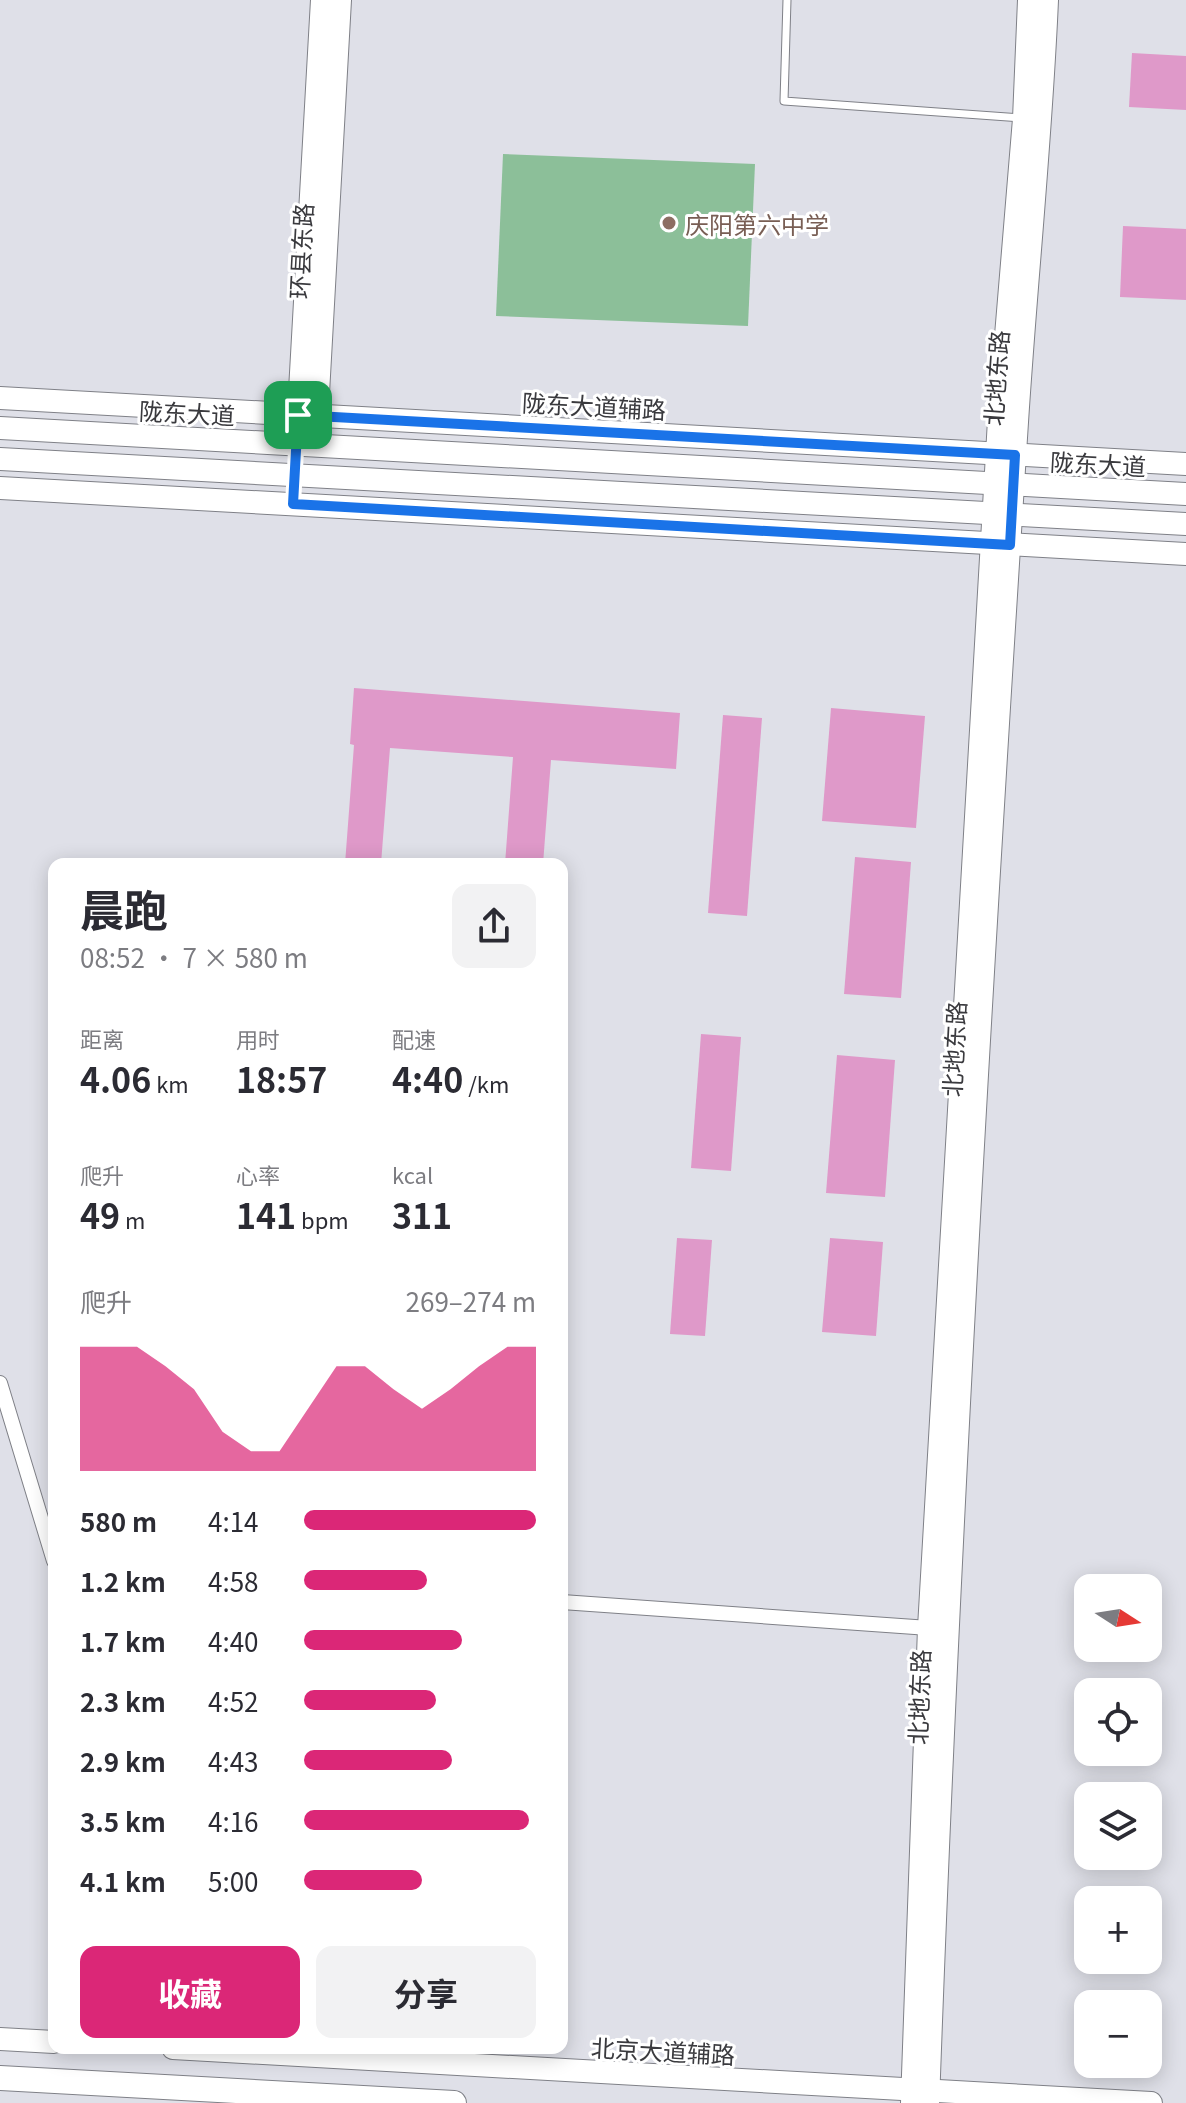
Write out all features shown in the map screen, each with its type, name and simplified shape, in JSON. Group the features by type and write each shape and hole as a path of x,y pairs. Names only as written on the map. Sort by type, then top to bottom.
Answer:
{"main road":[{"path":"0,2078 454,2103"}],"street":[{"name":"环县东路","path":"308,415 322,0"},
{"name":"环县东路","path":"302,505 340,0"},
{"name":"北地东路","path":"921,2097 929,1628 1005,483 1029,0"},
{"name":"北地东路","path":"1006,454 1041,120 1047,0"},
{"name":"陇东大道辅路","path":"0,398 1186,464"},
{"name":"陇东大道","path":"0,428 1186,494"},
{"path":"0,459 1186,524"},
{"path":"0,488 1186,554"},
{"name":"北地东路","path":"921,2097 1001,544"},
{"path":"0,1383 48,1541"},
{"path":"568,1602 929,1628"},
{"path":"0,2039 48,2042"},
{"name":"北京大道辅路","path":"280,2054 921,2097 1151,2103"}],"lane":[{"path":"787,0 784,101 1024,119"}],"green space":[{"path":"503,154 755,164 748,326 496,316"}],"building":[{"path":"1132,53 1186,56 1186,110 1129,107"},
{"path":"1123,226 1186,229 1186,300 1120,297"},
{"path":"354,688 680,713 676,769 551,760 543,858 505,858 513,757 390,748 381,858 345,858 354,745 350,744"},
{"path":"831,708 925,716 916,828 822,821"},
{"path":"723,715 762,718 747,916 708,913"},
{"path":"855,857 911,862 901,998 844,994"},
{"path":"701,1034 741,1037 731,1171 691,1168"},
{"path":"837,1055 895,1060 885,1197 826,1193"},
{"path":"677,1238 712,1240 705,1336 670,1334"},
{"path":"830,1238 883,1242 876,1336 822,1332"}],"place":[{"name":"庆阳第六中学","path":"669,223"}],"route":[{"path":"298,415 1015,455 1010,545 293,504 298,415"}]}
